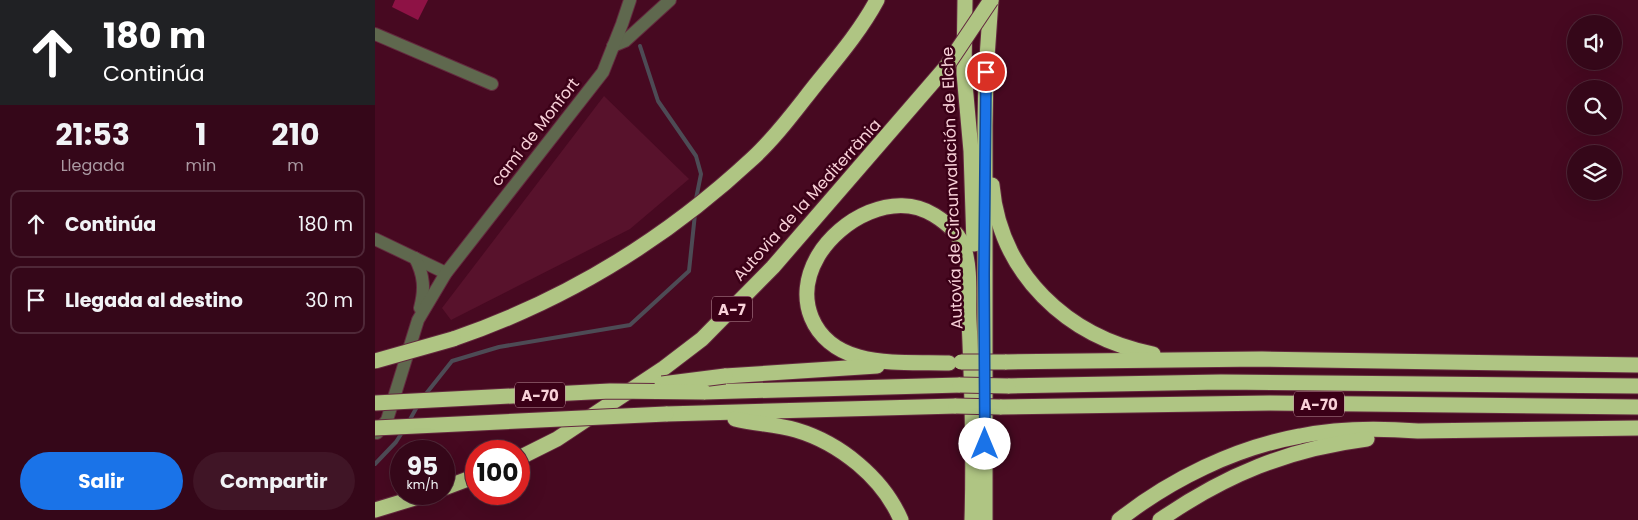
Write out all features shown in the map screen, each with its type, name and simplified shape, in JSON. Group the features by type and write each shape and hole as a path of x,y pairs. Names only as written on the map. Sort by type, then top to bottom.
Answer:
{"highway":[{"path":"375,361 453,339 541,305 642,248 721,186 754,157 788,120 846,47 877,0"},
{"name":"Autovía de Circunvalación de Elche","path":"965,0 965,73 971,151 976,306 966,380"},
{"path":"985,520 985,126 986,72 991,0"},
{"name":"Autovia de la Mediterrània","path":"530,452 573,428 664,368 702,339 773,267 946,67 991,0"},
{"path":"985,126 997,215 1004,236 1030,284 1057,311 1087,331 1135,350 1182,360"},
{"path":"955,363 883,361 859,357 839,349 823,338 813,324 809,312 807,290 819,255 847,226 880,208 897,205 916,207 931,213 948,224 964,248 967,268 966,380 973,520"},
{"path":"610,391 725,376 808,369 955,363 1182,360 1638,365"},
{"name":"A-70","path":"375,403 610,391 704,392 966,380 1008,386 1239,382 1638,386"},
{"name":"A-70","path":"375,428 712,412 956,406 1262,403 1638,407"},
{"path":"712,412 739,420 797,430 845,454 865,470 884,491 901,520"},
{"path":"1119,520 1134,508 1179,480 1209,465 1268,444 1302,435 1388,429 1418,431 1638,428"},
{"path":"1160,520 1225,480 1277,459 1327,445 1418,431"},
{"path":"375,510 392,505"}],"street":[{"name":"camí de Monfort","path":"417,320 446,273 603,72 629,0"},
{"path":"613,46 625,41 670,0"},
{"path":"375,34 492,84"},
{"path":"378,244 415,258 446,273"},
{"path":"375,435 387,420 423,297 422,272 415,258"}],"shaded area":[{"path":"395,0 428,0 418,20 392,7"},
{"path":"604,96 689,179 630,229 451,320 442,308"}],"waterway":[{"path":"640,46 658,101 696,156 701,174 696,199"},
{"path":"425,395 452,361 499,347 630,325 689,271 695,214"},
{"path":"408,423 418,405"},
{"path":"375,464 396,442 403,431"}],"route":[{"path":"985,444 986,72"}]}
